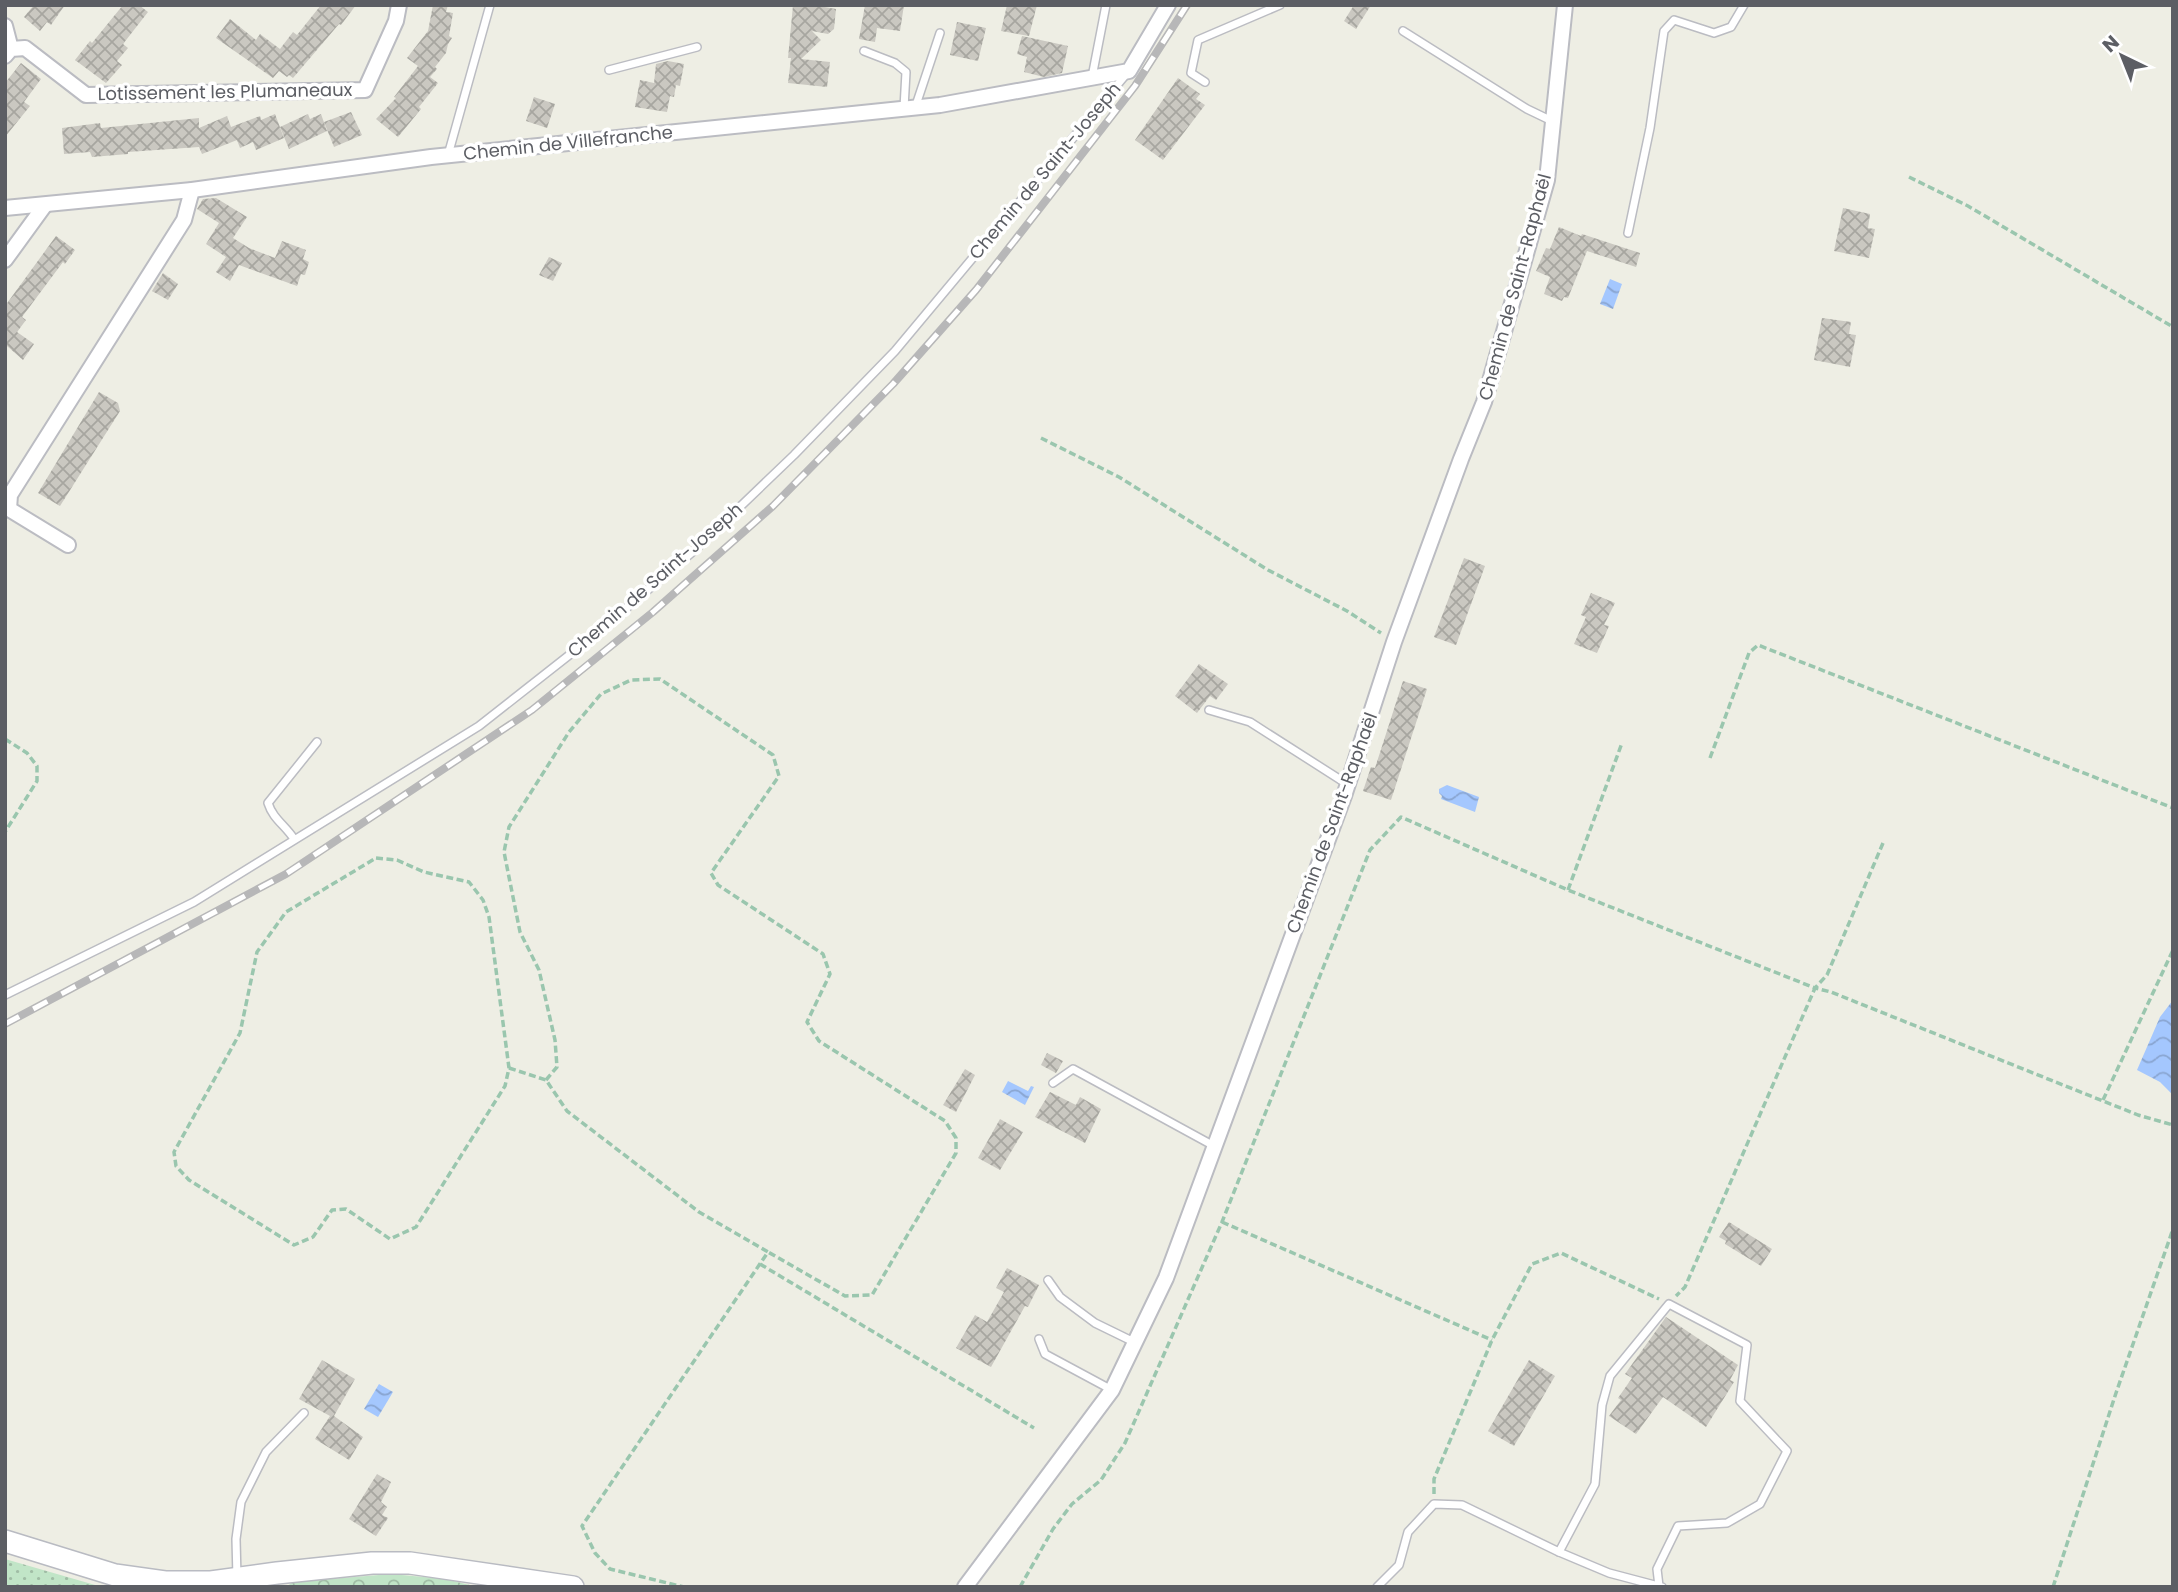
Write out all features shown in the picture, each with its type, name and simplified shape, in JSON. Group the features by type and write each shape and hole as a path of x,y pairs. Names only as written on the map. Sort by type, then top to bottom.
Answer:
{"street":[{"name":"Lotissement les Plumaneaux","path":"5,26 8,53 25,48 86,95 365,90 396,21 399,5"},
{"name":"Chemin de Saint-Joseph","path":"1129,71 1168,5"},
{"name":"Chemin de Saint-Raphaël","path":"965,1587 1112,1390 1166,1278 1348,784 1394,642 1485,402 1547,180 1565,5"},
{"name":"Chemin de Villefranche","path":"5,208 192,190 447,155 940,105 1129,71"},
{"path":"68,545 9,509 10,495 184,220 192,190"},
{"path":"5,260 45,205"},
{"path":"5,1541 115,1575 164,1583 211,1582 372,1563 410,1563 573,1587"}],"lane":[{"path":"447,155 490,5"},
{"path":"1092,78 1106,5"},
{"path":"1205,82 1191,73 1198,40 1280,5"},
{"path":"1628,233 1650,128 1664,31 1674,20 1714,33 1731,27 1744,5"},
{"path":"1403,32 1527,109 1553,121"},
{"path":"909,108 940,33"},
{"path":"608,70 696,47"},
{"path":"864,51 895,63 906,72 909,108"},
{"name":"Chemin de Saint-Joseph","path":"5,995 194,902 479,726 596,634 696,549 794,455 895,351 1129,71"},
{"path":"1209,710 1251,722 1348,784"},
{"path":"294,839 272,814 268,803 317,743"},
{"path":"1054,1083 1073,1069 1215,1146"},
{"path":"1048,1280 1060,1297 1095,1323 1136,1343"},
{"path":"1377,1587 1398,1565 1408,1532 1434,1504 1462,1505 1559,1552 1609,1573 1661,1586 1657,1569 1678,1526 1727,1523 1760,1504 1787,1451 1740,1401 1747,1345 1669,1304 1610,1376 1602,1405 1595,1483 1559,1552"},
{"path":"1039,1339 1045,1354 1112,1390"},
{"path":"237,1578 236,1539 241,1502 266,1452 304,1413"}],"path":[{"path":"1909,177 1968,206 2173,327"},
{"path":"1041,438 1119,477 1268,570 1346,611 1394,642"},
{"path":"1710,758 1749,653 1758,645 2173,808"},
{"path":"509,1068 546,1080 567,1111 699,1212 845,1296 872,1294 956,1153 956,1138 946,1121 819,1041 807,1022 830,974 823,954 718,885 711,873 779,776 773,755 660,679 631,680 601,694 569,732 509,827 504,852 520,932 539,970 555,1040 557,1067 546,1080"},
{"path":"5,739 27,753 37,766 37,781 5,832"},
{"path":"1568,890 1622,743"},
{"path":"1020,1587 1053,1529 1072,1504 1101,1480 1125,1443 1222,1222 1370,850 1401,817 1568,890 2138,1115 2173,1125"},
{"path":"1434,1504 1434,1479 1492,1340 1532,1264 1561,1252 1669,1304 1685,1287 1815,988 1827,975 1882,843"},
{"path":"376,858 397,860 424,873 469,882 483,900 489,917 509,1068 506,1086 416,1227 390,1239 346,1209 332,1210 313,1237 294,1244 189,1180 176,1166 174,1152 240,1033 257,952 286,912 376,858"},
{"path":"2104,1100 2173,950"},
{"path":"1222,1222 1492,1340"},
{"path":"2053,1587 2173,1229"},
{"path":"684,1587 610,1569 595,1553 582,1526 768,1252"},
{"path":"760,1264 1034,1428"}],"green space":[{"path":"5,1559 102,1587 5,1587"},
{"path":"391,1574 445,1579 478,1587 287,1587 295,1579 316,1576 318,1580"}],"water":[{"path":"1610,279 1622,284 1613,309 1600,304"},
{"path":"1447,785 1479,797 1475,812 1441,799 1439,789"},
{"path":"2173,1000 2173,1095 2160,1082 2137,1070 2160,1017"},
{"path":"1008,1081 1028,1091 1031,1086 1034,1087 1025,1105 1002,1092"},
{"path":"379,1384 393,1392 378,1417 364,1409"}],"building":[{"path":"34,5 65,5 51,25 47,22 40,31 24,17"},
{"path":"123,5 139,5 148,12 123,44 128,48 117,61 122,65 106,83 75,60"},
{"path":"321,5 356,5 293,78 279,71 273,78 216,38 230,19 256,40 260,34 280,49 293,32 297,35"},
{"path":"433,5 448,5 446,12 453,13 449,36 452,38 446,53 435,67 437,69 430,77 438,83 398,137 376,119 396,98 394,97 418,66 407,58 428,31"},
{"path":"793,5 836,9 834,29 828,34 812,31 821,40 801,59 830,62 827,87 788,83"},
{"path":"865,5 904,5 900,31 877,28 875,42 859,39"},
{"path":"1007,5 1037,5 1029,36 1001,31"},
{"path":"1354,5 1371,5 1356,29 1344,21"},
{"path":"957,22 986,28 978,61 950,55"},
{"path":"1022,36 1068,46 1062,73 1044,77 1024,72 1027,57 1017,54"},
{"path":"668,61 684,64 680,86 676,85 674,97 670,96 667,112 635,107 640,80 654,83 656,64"},
{"path":"21,63 41,79 24,102 30,106 5,137 5,83"},
{"path":"1178,78 1200,94 1196,99 1205,105 1163,160 1135,140"},
{"path":"534,97 555,104 547,128 526,121"},
{"path":"351,112 362,135 334,147 324,122"},
{"path":"275,114 284,138 256,150 253,142 240,148 237,140 202,154 199,147 92,157 90,152 64,154 62,128 100,123 101,128 199,118 199,128 227,116 231,127 260,116 261,120"},
{"path":"308,114 310,119 321,114 327,131 289,149 280,127"},
{"path":"216,198 247,217 233,238 249,248 275,258 282,241 306,250 303,259 309,262 305,275 301,274 297,286 239,265 230,281 216,272 226,257 206,244 219,223 197,209 203,199"},
{"path":"1843,208 1870,214 1868,228 1875,229 1869,258 1834,251"},
{"path":"1559,227 1640,253 1636,267 1587,251 1568,298 1564,297 1562,301 1544,294 1550,277 1536,271 1546,248 1550,249"},
{"path":"56,236 75,250 22,317 26,320 17,332 34,344 23,360 7,346 5,348 5,306"},
{"path":"549,257 562,263 553,281 539,275"},
{"path":"163,273 178,284 168,300 152,291"},
{"path":"1822,318 1851,322 1849,334 1856,335 1850,367 1814,360"},
{"path":"99,392 118,403 120,411 60,506 38,493"},
{"path":"1464,558 1485,566 1456,645 1434,637"},
{"path":"1591,593 1615,603 1604,625 1609,626 1597,653 1574,644 1586,617 1581,615"},
{"path":"1199,664 1228,684 1216,700 1210,696 1197,713 1175,696"},
{"path":"1403,681 1427,689 1391,800 1363,791 1371,767 1375,768"},
{"path":"1047,1053 1063,1061 1056,1073 1041,1065"},
{"path":"965,1069 975,1075 956,1112 943,1105"},
{"path":"1050,1092 1076,1105 1080,1097 1101,1109 1085,1143 1035,1117"},
{"path":"1000,1119 1023,1132 1000,1170 978,1158"},
{"path":"1729,1222 1772,1249 1761,1266 1725,1244 1726,1241 1719,1237"},
{"path":"1007,1268 1039,1285 991,1367 956,1348 975,1315 987,1322 1004,1292 996,1288"},
{"path":"1666,1317 1738,1365 1730,1380 1734,1382 1706,1427 1663,1397 1636,1434 1609,1416 1632,1378 1625,1374"},
{"path":"322,1360 355,1379 334,1416 363,1437 349,1460 315,1439 330,1416 299,1399"},
{"path":"1529,1360 1555,1376 1514,1446 1488,1431"},
{"path":"377,1474 391,1482 381,1502 387,1507 382,1515 388,1518 376,1536 349,1519"}],"railway":[{"path":"5,1024 286,874 532,710 653,612 773,506 893,384 976,290 1135,86 1187,5"}]}
